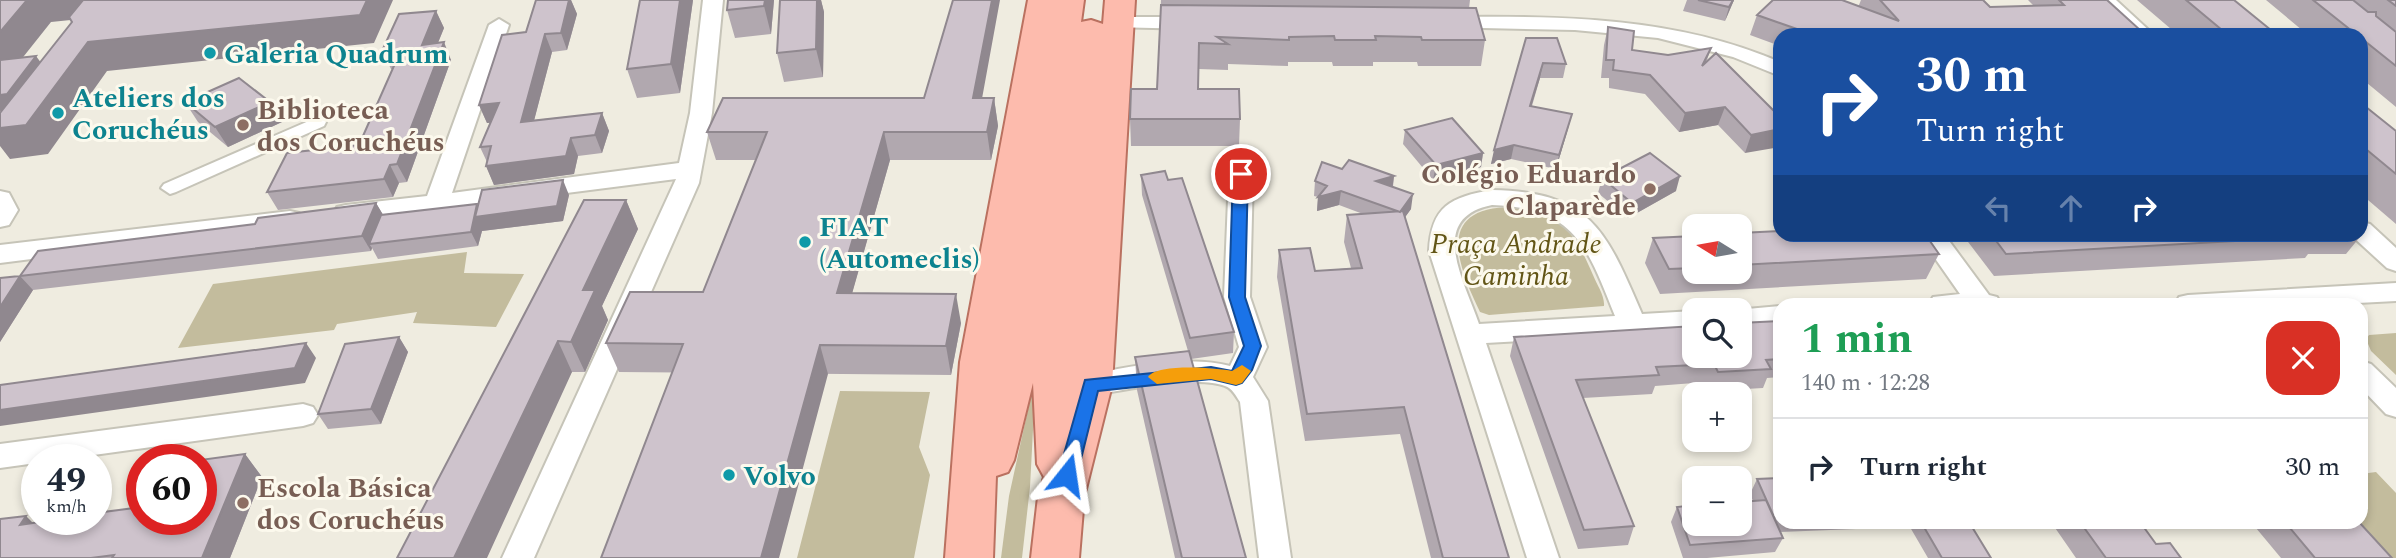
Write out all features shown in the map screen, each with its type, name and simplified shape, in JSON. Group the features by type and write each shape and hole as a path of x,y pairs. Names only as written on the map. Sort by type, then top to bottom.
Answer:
{"main road":[{"path":"970,548 981,362 1043,0"},
{"path":"970,548 1017,366 1069,0"},
{"path":"1061,497 1091,385 1111,8"},
{"path":"1055,558 1061,497 1053,362 1111,8"}],"street":[{"path":"517,558 692,168 713,0"},
{"path":"2104,0 2135,28"},
{"path":"1111,8 1216,23"},
{"path":"1419,23 1609,25 1654,29 1721,44 1773,67"},
{"path":"437,202 499,25"},
{"path":"170,188 318,122"},
{"path":"0,254 651,177 692,168"},
{"path":"1236,379 1246,366 1252,346 1237,297 1241,174"},
{"path":"1543,558 1442,251 1441,230 1445,221 1461,207 1499,196 1543,202 1580,223 1595,242 1633,325"},
{"path":"0,199 6,210 0,219"},
{"path":"2368,236 2396,262"},
{"path":"1936,242 1980,298"},
{"path":"2327,298 2396,292"},
{"path":"1752,317 1773,316"},
{"path":"1469,334 1682,322"},
{"path":"1091,385 1211,373 1236,379 1254,401 1275,558"},
{"path":"2368,378 2396,406"},
{"path":"0,456 303,415"}],"green space":[{"name":"Praça Andrade Caminha","path":"1515,207 1545,214 1565,228 1580,248 1602,294 1604,306 1489,315 1480,312 1459,257 1458,240 1462,227 1472,216 1490,209"},
{"path":"467,252 464,273 524,274 496,327 413,323 417,312 337,324 334,330 178,348 213,284"},
{"path":"2396,333 2396,375 2371,351 2369,335"},
{"path":"1036,373 1030,487 1022,558 1001,558 1009,496"},
{"path":"840,391 930,392 919,447 930,475 914,558 797,558"},
{"path":"2376,472 2396,493 2396,558 2371,558 2345,529 2368,529 2368,473"}],"building":[{"path":"0,0 27,0 0,32"},
{"path":"83,0 367,0 360,15 88,42 26,125 0,128 0,113 72,22 69,17"},
{"path":"536,0 569,0 561,33 545,34 521,122 602,113 595,135 571,138 566,156 486,166 491,146 480,147 499,103 479,105 502,35 526,32"},
{"path":"640,0 680,0 671,64 627,69"},
{"path":"728,0 765,0 764,6 727,10"},
{"path":"780,0 817,0 816,49 777,53"},
{"path":"953,0 992,0 973,98 994,98 987,132 884,132 837,293 956,294 946,346 820,345 761,558 601,558 683,344 606,343 630,292 703,292 767,132 707,132 723,98 924,98"},
{"path":"1698,0 1733,0 1729,7"},
{"path":"1773,0 1842,0 1899,21 1880,0 1983,0 1990,7 2064,5 2059,0 2107,0 2138,28 1794,28 1757,15"},
{"path":"2186,0 2234,0 2268,28 2220,28"},
{"path":"2313,0 2353,0 2368,12 2376,12 2376,16 2396,32 2396,66 2368,44 2368,28 2348,28"},
{"path":"1161,5 1476,8 1485,40 1422,40 1421,37 1375,36 1376,40 1335,40 1334,36 1289,37 1289,40 1217,37 1228,44 1199,43 1198,89 1239,89 1240,119 1130,119 1131,89 1157,89"},
{"path":"436,11 422,45 444,42 397,164 390,165 384,179 267,192 287,153 359,145 401,50 382,51 399,14"},
{"path":"1608,27 1634,31 1632,50 1668,55 1711,48 1702,66 1716,53 1773,110 1773,130 1751,135 1725,107 1685,113 1650,75 1613,70 1614,60 1606,60"},
{"path":"1526,38 1557,38 1566,64 1543,63 1530,106 1572,114 1559,155 1514,145 1494,150"},
{"path":"36,56 7,94 0,95 0,60"},
{"path":"239,78 270,102 215,127 185,102"},
{"path":"2368,109 2396,131 2396,174 2368,151"},
{"path":"1452,118 1483,153 1436,165 1405,130"},
{"path":"1650,153 1680,176 1632,203 1602,178"},
{"path":"1349,160 1394,176 1376,181 1413,194 1400,212 1341,191 1318,197 1327,186 1315,181 1322,162 1342,169"},
{"path":"1165,171 1168,180 1182,178 1234,332 1190,338 1141,175"},
{"path":"563,180 557,206 475,217 482,190"},
{"path":"584,200 626,200 583,290 595,290 571,342 558,341 454,558 397,558"},
{"path":"376,203 362,236 20,276 38,251 255,224 258,218"},
{"path":"477,204 471,232 369,244 381,215"},
{"path":"1403,211 1509,558 1443,558 1404,407 1307,414 1279,250 1310,248 1315,271 1362,268 1347,215"},
{"path":"1773,231 1773,242 1931,242 1939,254 1752,264 1752,232"},
{"path":"1682,237 1682,268 1669,269 1653,238"},
{"path":"1997,242 2217,242 2006,254"},
{"path":"20,276 0,307 0,278"},
{"path":"1773,321 1773,360 1766,360 1771,369 1718,372 1716,368 1752,368 1752,322"},
{"path":"1682,327 1682,366 1656,367 1659,375 1576,380 1634,526 1584,530 1514,337"},
{"path":"399,337 371,409 318,414 345,344"},
{"path":"306,343 295,368 0,410 0,385"},
{"path":"1189,351 1246,558 1182,558 1135,357"},
{"path":"245,454 217,522 217,458"},
{"path":"1773,478 1773,515 1757,479"},
{"path":"1766,500 1773,516 1773,529 1779,529 1783,538 1690,545 1687,536 1752,536 1752,501"},
{"path":"1682,506 1682,522 1677,507"},
{"path":"126,509 126,535 212,535 202,558 112,558 114,555 91,558 0,558 0,519 21,517 21,535 112,535 112,511"},
{"path":"1925,529 1973,529 1991,558 1942,558"},
{"path":"2085,529 2145,529 2156,544 2170,543 2181,558 2106,558"},
{"path":"2291,529 2365,529 2392,558 2315,558"}],"slow traffic":[{"path":"1157,377 1211,373 1236,379 1242,371"}],"place":[{"name":"Galeria Quadrum","path":"210,53"},
{"name":"Ateliers dos Coruchéus","path":"58,113"},
{"name":"Biblioteca dos Coruchéus","path":"243,125"},
{"name":"Colégio Eduardo Claparède","path":"1650,189"},
{"name":"FIAT (Automeclis)","path":"805,242"},
{"name":"Volvo","path":"729,475"},
{"name":"Escola Básica dos Coruchéus","path":"243,503"}],"route":[{"path":"1067,475 1091,385 1116,380 1211,373 1236,379 1246,366 1252,346 1237,297 1241,174"}]}
